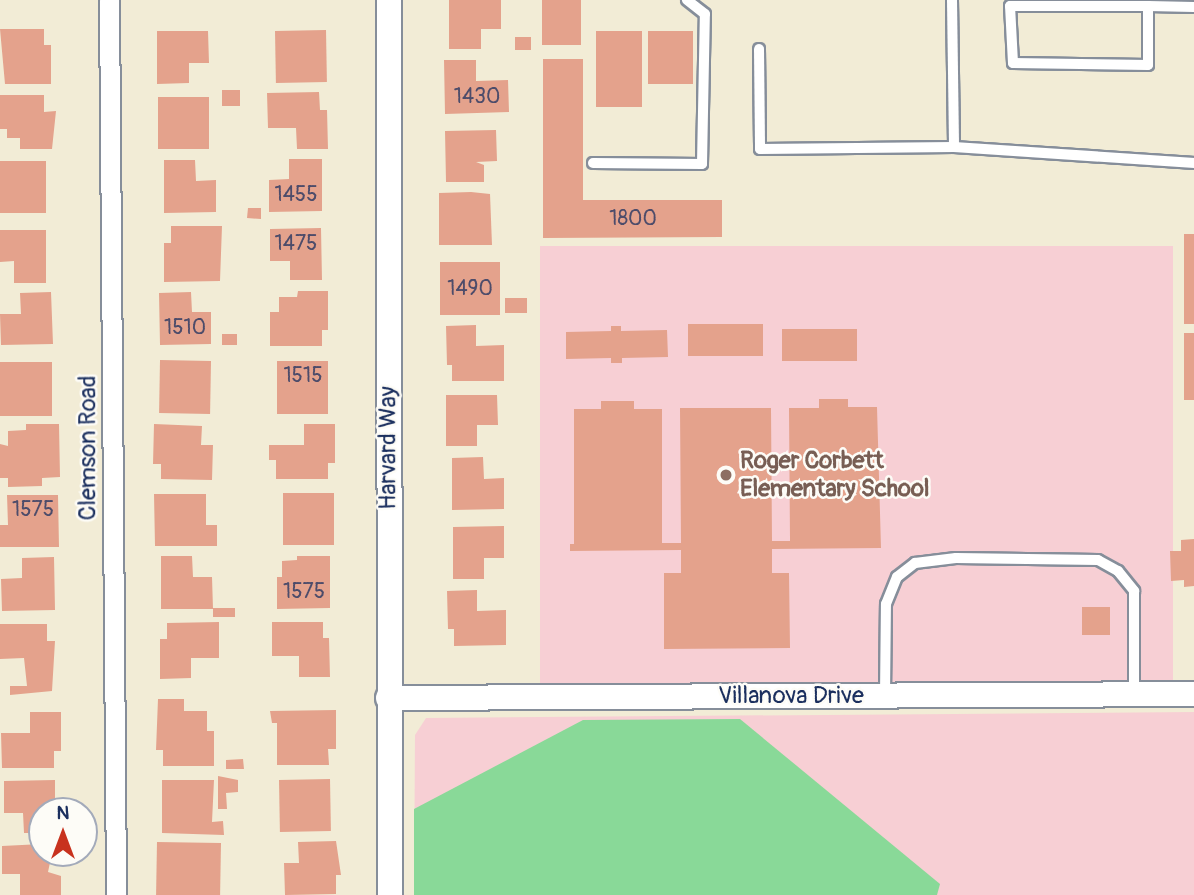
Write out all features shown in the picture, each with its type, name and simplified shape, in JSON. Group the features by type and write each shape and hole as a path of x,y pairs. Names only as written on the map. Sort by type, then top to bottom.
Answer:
{"street":[{"name":"Clemson Road","path":"109,0 116,895"},
{"name":"Harvard Way","path":"389,0 390,895"},
{"name":"Villanova Drive","path":"388,698 1194,694"}],"lane":[{"path":"593,163 702,164 705,15 687,0"},
{"path":"952,0 954,146"},
{"path":"1148,6 1148,65 1013,63 1010,6 1148,6 1194,7"},
{"path":"759,49 760,149 954,146 1194,163"},
{"path":"886,695 886,604 897,577 915,563 956,558 1098,560 1118,570 1134,591 1134,694"}],"shaded area":[{"path":"540,246 1173,246 1173,693 540,693"},
{"path":"1194,712 1194,895 414,895 415,735 426,718"}],"green space":[{"path":"740,719 940,884 937,895 414,895 414,809 583,720"}],"building":[{"path":"449,0 501,0 501,29 481,29 481,49 449,49"},
{"path":"542,0 581,0 581,45 542,45"},
{"path":"0,29 44,29 44,45 51,45 51,84 5,84"},
{"path":"326,30 327,82 276,83 275,31"},
{"path":"157,31 208,31 209,63 189,63 189,83 157,84"},
{"path":"596,31 642,31 642,107 596,107"},
{"path":"648,31 693,31 693,84 648,84"},
{"path":"515,37 531,37 531,50 515,50"},
{"path":"543,59 583,59 583,200 722,200 722,237 543,238"},
{"path":"444,60 476,60 476,81 508,80 509,112 445,114"},
{"path":"222,90 240,90 240,106 222,106"},
{"path":"319,92 320,110 327,110 328,149 297,149 296,128 268,128 267,93"},
{"path":"0,95 44,95 44,112 56,111 52,149 20,149 20,138 7,138 7,129 0,129"},
{"path":"158,97 209,97 209,149 158,149"},
{"path":"496,130 497,161 476,162 484,165 484,182 446,182 445,131"},
{"path":"289,159 322,159 322,211 269,212 269,180 289,179"},
{"path":"164,160 195,160 196,181 216,180 216,212 164,213"},
{"path":"0,161 46,161 46,213 0,213"},
{"path":"439,193 490,194 492,245 439,245"},
{"path":"248,208 261,208 261,219 247,218"},
{"path":"171,226 222,226 220,281 164,282 164,243 171,243"},
{"path":"321,228 322,280 290,280 290,261 270,261 270,229"},
{"path":"0,230 46,230 46,283 14,283 14,261 0,262"},
{"path":"1184,234 1194,234 1194,324 1184,324"},
{"path":"440,262 500,262 500,315 440,315"},
{"path":"298,291 328,291 328,330 322,330 322,346 270,346 270,312 279,312 279,297 297,297"},
{"path":"51,292 53,344 1,345 0,314 21,314 20,293"},
{"path":"191,292 192,312 211,312 211,344 160,345 159,293"},
{"path":"505,298 527,298 527,313 505,313"},
{"path":"688,324 763,324 763,356 688,356"},
{"path":"476,325 476,346 504,345 504,381 452,381 452,365 447,365 446,326"},
{"path":"611,326 621,326 621,331 667,330 668,357 622,358 622,363 611,363 611,358 566,359 566,332 611,331"},
{"path":"782,329 857,329 857,361 782,361"},
{"path":"1184,333 1194,333 1194,400 1184,400"},
{"path":"222,334 237,334 237,345 222,345"},
{"path":"160,360 211,361 210,414 159,413"},
{"path":"277,361 328,361 328,414 277,414"},
{"path":"0,362 52,362 52,416 0,416"},
{"path":"446,395 497,395 498,425 477,425 477,446 446,446"},
{"name":"Roger Corbett Elementary School","path":"819,399 848,399 848,407 877,407 881,548 772,549 772,573 789,573 790,648 664,649 664,573 681,573 681,550 570,551 570,544 574,544 574,409 601,409 601,401 634,401 634,409 662,409 662,543 681,543 680,408 771,408 772,541 790,541 789,408 819,408"},
{"path":"26,424 59,424 60,477 42,478 42,486 8,487 8,478 0,478 0,444 8,446 8,431 26,430"},
{"path":"154,424 202,426 201,445 213,445 212,480 161,479 161,464 153,464"},
{"path":"304,424 335,424 335,463 328,463 328,479 276,479 276,460 269,460 269,445 304,445"},
{"path":"483,457 484,479 504,478 504,509 452,510 452,458"},
{"path":"283,493 334,493 334,545 283,545"},
{"path":"154,494 206,494 206,525 217,525 217,546 155,546"},
{"path":"7,495 58,495 59,547 0,547 0,525 8,525"},
{"path":"504,526 504,558 484,558 484,579 453,579 453,527"},
{"path":"1194,539 1194,586 1184,587 1184,580 1171,581 1170,551 1181,551 1181,540"},
{"path":"161,556 192,556 193,577 212,577 213,609 161,609"},
{"path":"297,556 330,556 330,608 277,609 277,577 282,577 282,561 297,560"},
{"path":"54,557 55,610 2,611 1,579 22,578 22,558"},
{"path":"477,590 477,611 506,610 506,645 454,646 454,629 448,629 447,591"},
{"path":"1082,607 1110,607 1110,635 1082,635"},
{"path":"213,608 235,608 235,617 213,617"},
{"path":"219,622 219,658 191,658 191,678 160,679 160,639 167,639 167,623"},
{"path":"272,622 323,622 323,638 329,638 330,677 299,677 299,656 272,656"},
{"path":"0,624 47,624 47,641 55,641 52,691 10,695 10,686 27,686 24,658 0,659"},
{"path":"158,699 184,699 184,711 207,711 207,731 214,731 214,766 163,766 163,750 156,750"},
{"path":"336,710 336,749 328,749 329,765 277,765 277,723 272,723 270,711"},
{"path":"30,712 61,712 61,751 54,751 54,768 2,768 1,733 30,733"},
{"path":"243,759 244,769 226,769 226,760"},
{"path":"218,776 238,780 238,792 226,793 227,809 218,809"},
{"path":"330,779 331,831 280,832 279,780"},
{"path":"55,780 55,797 28,797 28,833 24,833 23,813 4,813 4,781"},
{"path":"162,780 214,780 212,822 223,821 224,835 162,833"},
{"path":"336,841 341,875 336,875 336,894 285,895 284,863 299,863 298,842"},
{"path":"157,842 221,843 220,895 156,895"},
{"path":"28,845 28,867 49,867 48,872 61,876 61,895 20,895 20,874 2,874 2,846"}],"place":[{"name":"Roger Corbett Elementary School","path":"726,475"}]}
